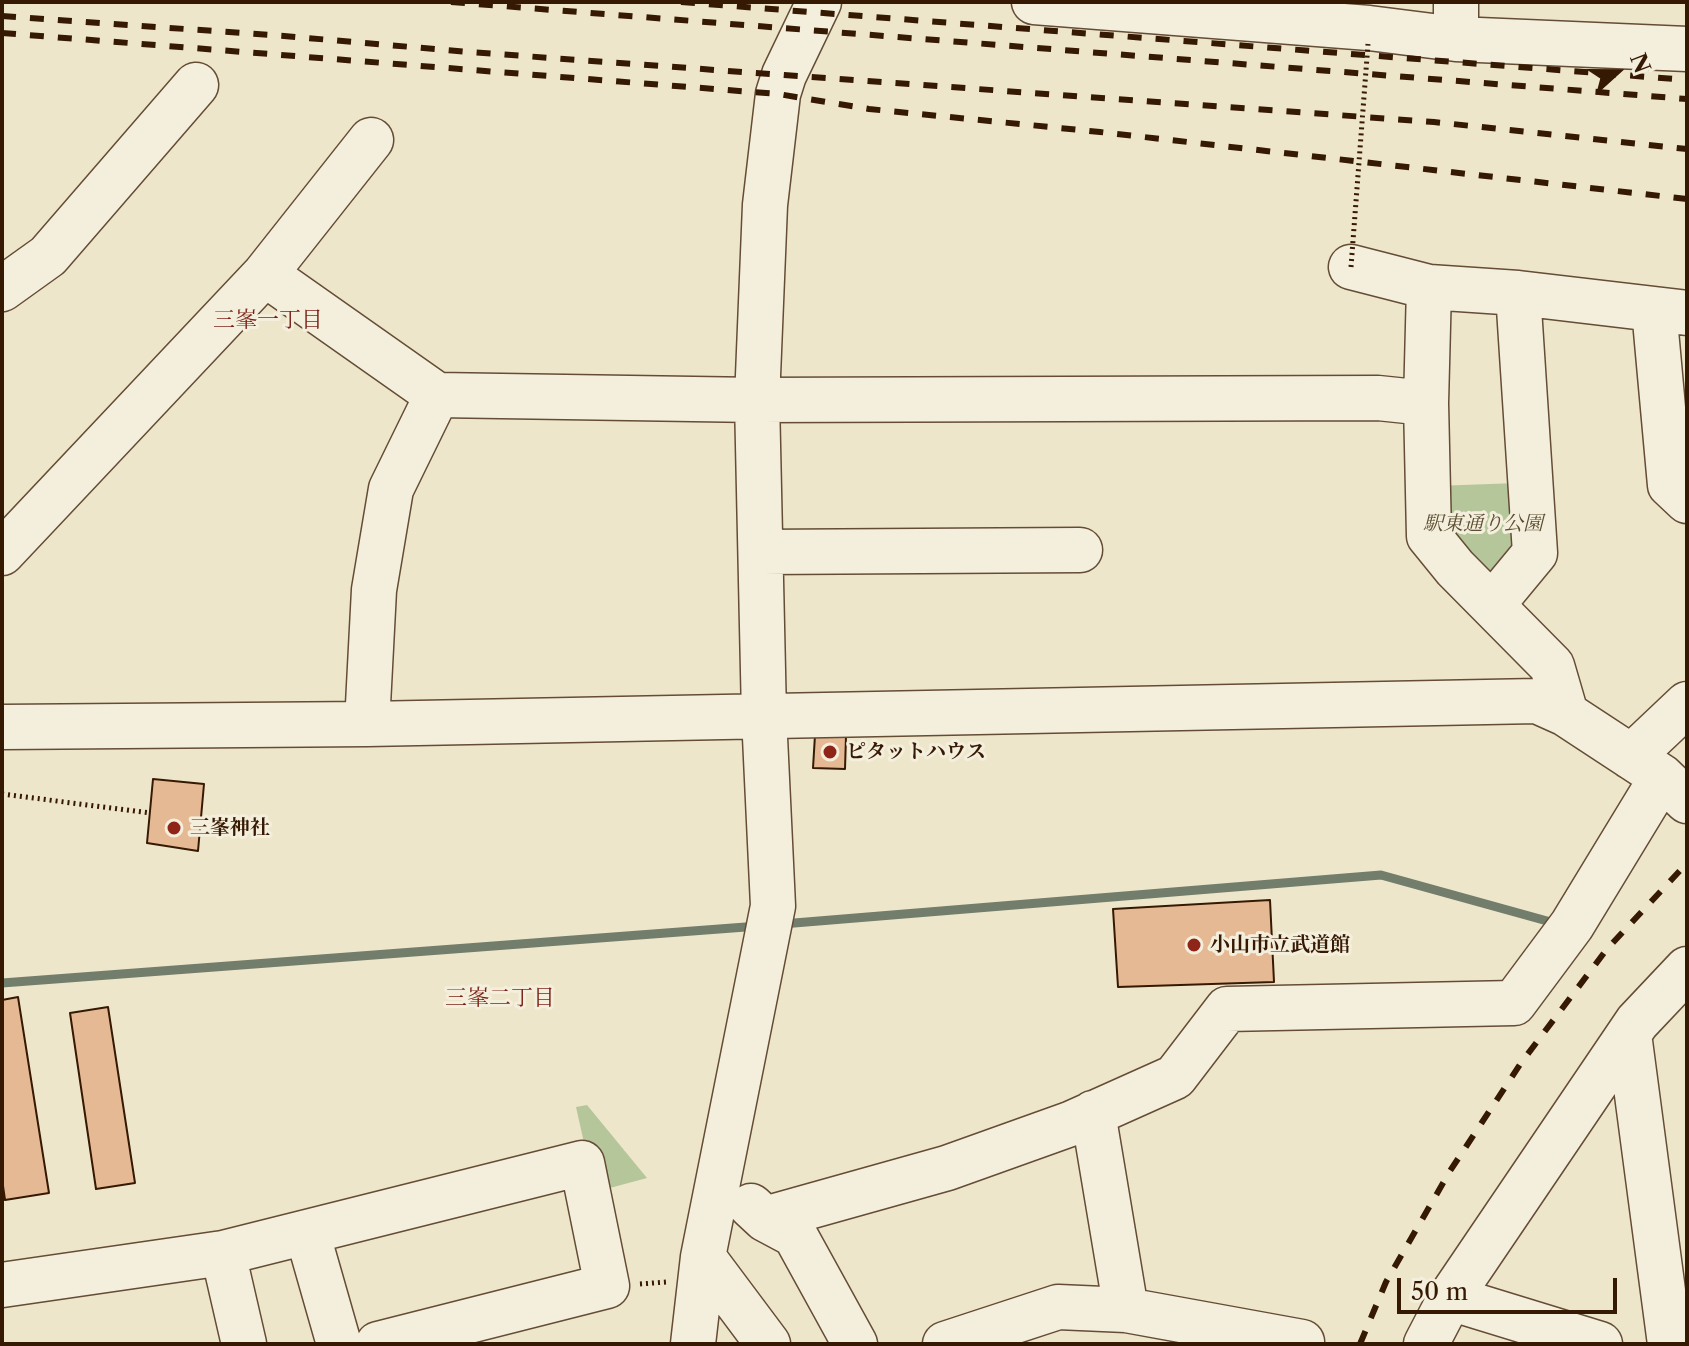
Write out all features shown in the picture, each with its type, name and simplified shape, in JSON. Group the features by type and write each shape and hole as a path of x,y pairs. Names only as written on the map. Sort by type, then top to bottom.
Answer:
{"street":[{"path":"693,1344 702,1268 770,922 757,400 765,205 774,119 784,75 819,2"},
{"path":"1034,2 1369,36 1456,20 1687,49"},
{"path":"2,289 48,256 196,85"},
{"path":"7,537 265,274 371,140"},
{"path":"1351,267 1428,301 1518,293 1670,311 1670,485 1687,501"},
{"path":"265,274 437,395 757,400 1406,401"},
{"path":"1492,605 1535,553 1518,293"},
{"path":"1428,301 1406,401 1429,536 1455,568 1552,666 1566,714"},
{"path":"367,724 374,590 391,489 437,395"},
{"path":"761,552 1080,550"},
{"path":"2,727 367,724 1537,701 1566,714 1660,778"},
{"path":"765,1219 947,1168 1070,1124 1175,1077 1227,1009 1514,1003 1570,927 1660,778 1687,704"},
{"path":"1426,1344 1450,1298 1637,1022 1687,969"},
{"path":"1629,1034 1670,1344"},
{"path":"1093,1113 1126,1310"},
{"path":"2,1285 223,1253 582,1163 607,1286 378,1344"},
{"path":"719,1179 765,1219 795,1235 855,1344"},
{"path":"307,1232 339,1344"},
{"path":"223,1253 244,1344"},
{"path":"702,1268 768,1344"},
{"path":"1450,1298 1600,1344"},
{"path":"945,1344 1058,1307 1126,1310 1226,1336 1302,1342"}],"path":[{"path":"1351,267 1369,36"},
{"path":"2,794 150,813"},
{"path":"607,1286 702,1268"}],"green space":[{"name":"駅東通り公園","path":"1517,483 1527,552 1488,589 1439,538 1435,486"},
{"path":"587,1105 647,1178 595,1192 576,1107"}],"building":[{"name":"ピタットハウス","path":"815,735 846,736 845,769 813,768"},
{"name":"三峯神社","path":"153,779 204,784 198,851 147,843"},
{"name":"小山市立武道館","path":"1270,900 1274,982 1118,987 1113,909"},
{"path":"18,997 49,1193 5,1200 2,1179 2,1000"},
{"path":"108,1007 135,1183 96,1189 70,1013"}],"waterway":[{"path":"782,924 1381,875 1558,924"},
{"path":"2,983 759,926"}],"railway":[{"path":"451,2 1687,99"},
{"path":"681,2 1687,80"},
{"path":"2,16 1434,122 1687,149"},
{"path":"2,33 778,94 869,109 1100,132 1687,199"},
{"path":"1360,1344 1386,1282 1450,1171 1521,1063 1607,949 1687,863"}],"place":[{"name":"ピタットハウス","path":"830,752"},
{"name":"三峯神社","path":"174,828"},
{"name":"小山市立武道館","path":"1194,945"}],"district":[{"name":"三峯一丁目","path":"268,321"},
{"name":"三峯二丁目","path":"500,999"}]}
